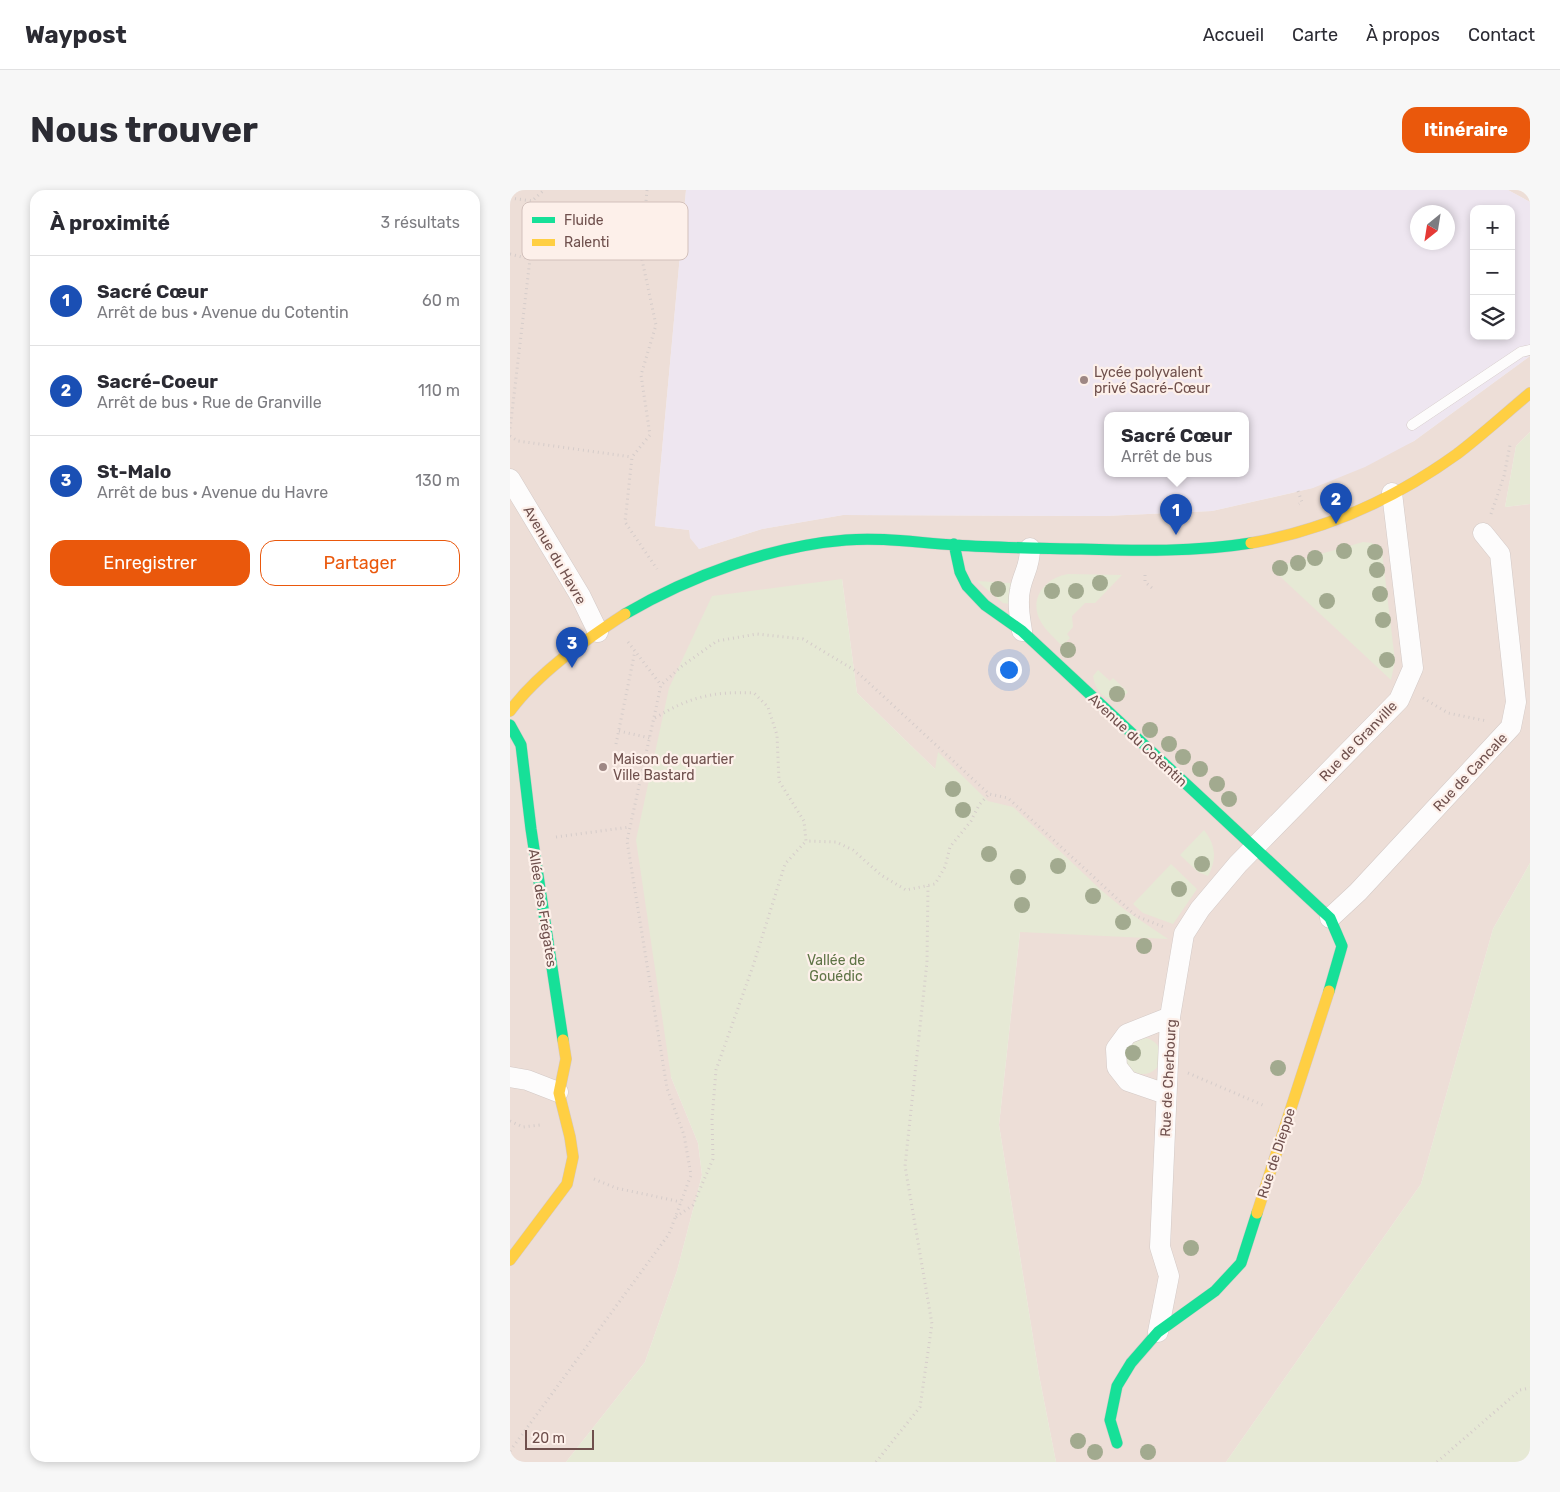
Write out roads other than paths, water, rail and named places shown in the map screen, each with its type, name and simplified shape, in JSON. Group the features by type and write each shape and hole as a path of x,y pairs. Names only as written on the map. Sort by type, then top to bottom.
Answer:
{"street":[{"path":"510,711 519,699 605,627 670,591 750,560 812,545 876,539 1030,548 1172,552 1233,546 1288,535 1334,520 1424,476 1459,452 1530,393"},
{"name":"Avenue du Havre","path":"510,479 581,597 605,627"},
{"name":"Rue de Granville","path":"1254,848 1398,700 1413,668 1392,493"},
{"name":"Rue de Cancale","path":"1330,918 1358,892 1511,727 1516,702 1500,554 1483,533"},
{"name":"Avenue du Cotentin","path":"954,544 960,573 967,586 1001,618 1022,631 1254,848"},
{"path":"1022,631 1018,604 1020,589 1030,563 1030,548"},
{"name":"Allée des Frégates","path":"510,725 521,745 533,840 566,1059 558,1092"},
{"name":"Rue de Dieppe","path":"1117,1443 1110,1420 1117,1386 1131,1364 1158,1332 1215,1291 1241,1263 1342,946 1330,918 1254,848"},
{"name":"Rue de Cherbourg","path":"1158,1332 1169,1276 1160,1247 1170,1017 1184,934 1200,909 1254,848"},
{"path":"1166,1094 1128,1081 1117,1067 1116,1049 1127,1034 1170,1017"},
{"path":"510,1077 527,1080 558,1092 573,1141 572,1169 567,1184 510,1260"}],"lane":[{"path":"1412,425 1521,352 1530,350"}],"place":[{"name":"Lycée polyvalent privé Sacré-Cœur","path":"1084,380"},
{"name":"Sacré-Coeur","path":"1336,524"},
{"name":"Sacré Cœur","path":"1176,535"},
{"name":"St-Malo","path":"572,668"},
{"name":"Maison de quartier Ville Bastard","path":"603,767"}],"park label":[{"name":"Vallée de Gouédic","path":"836,968"}]}
